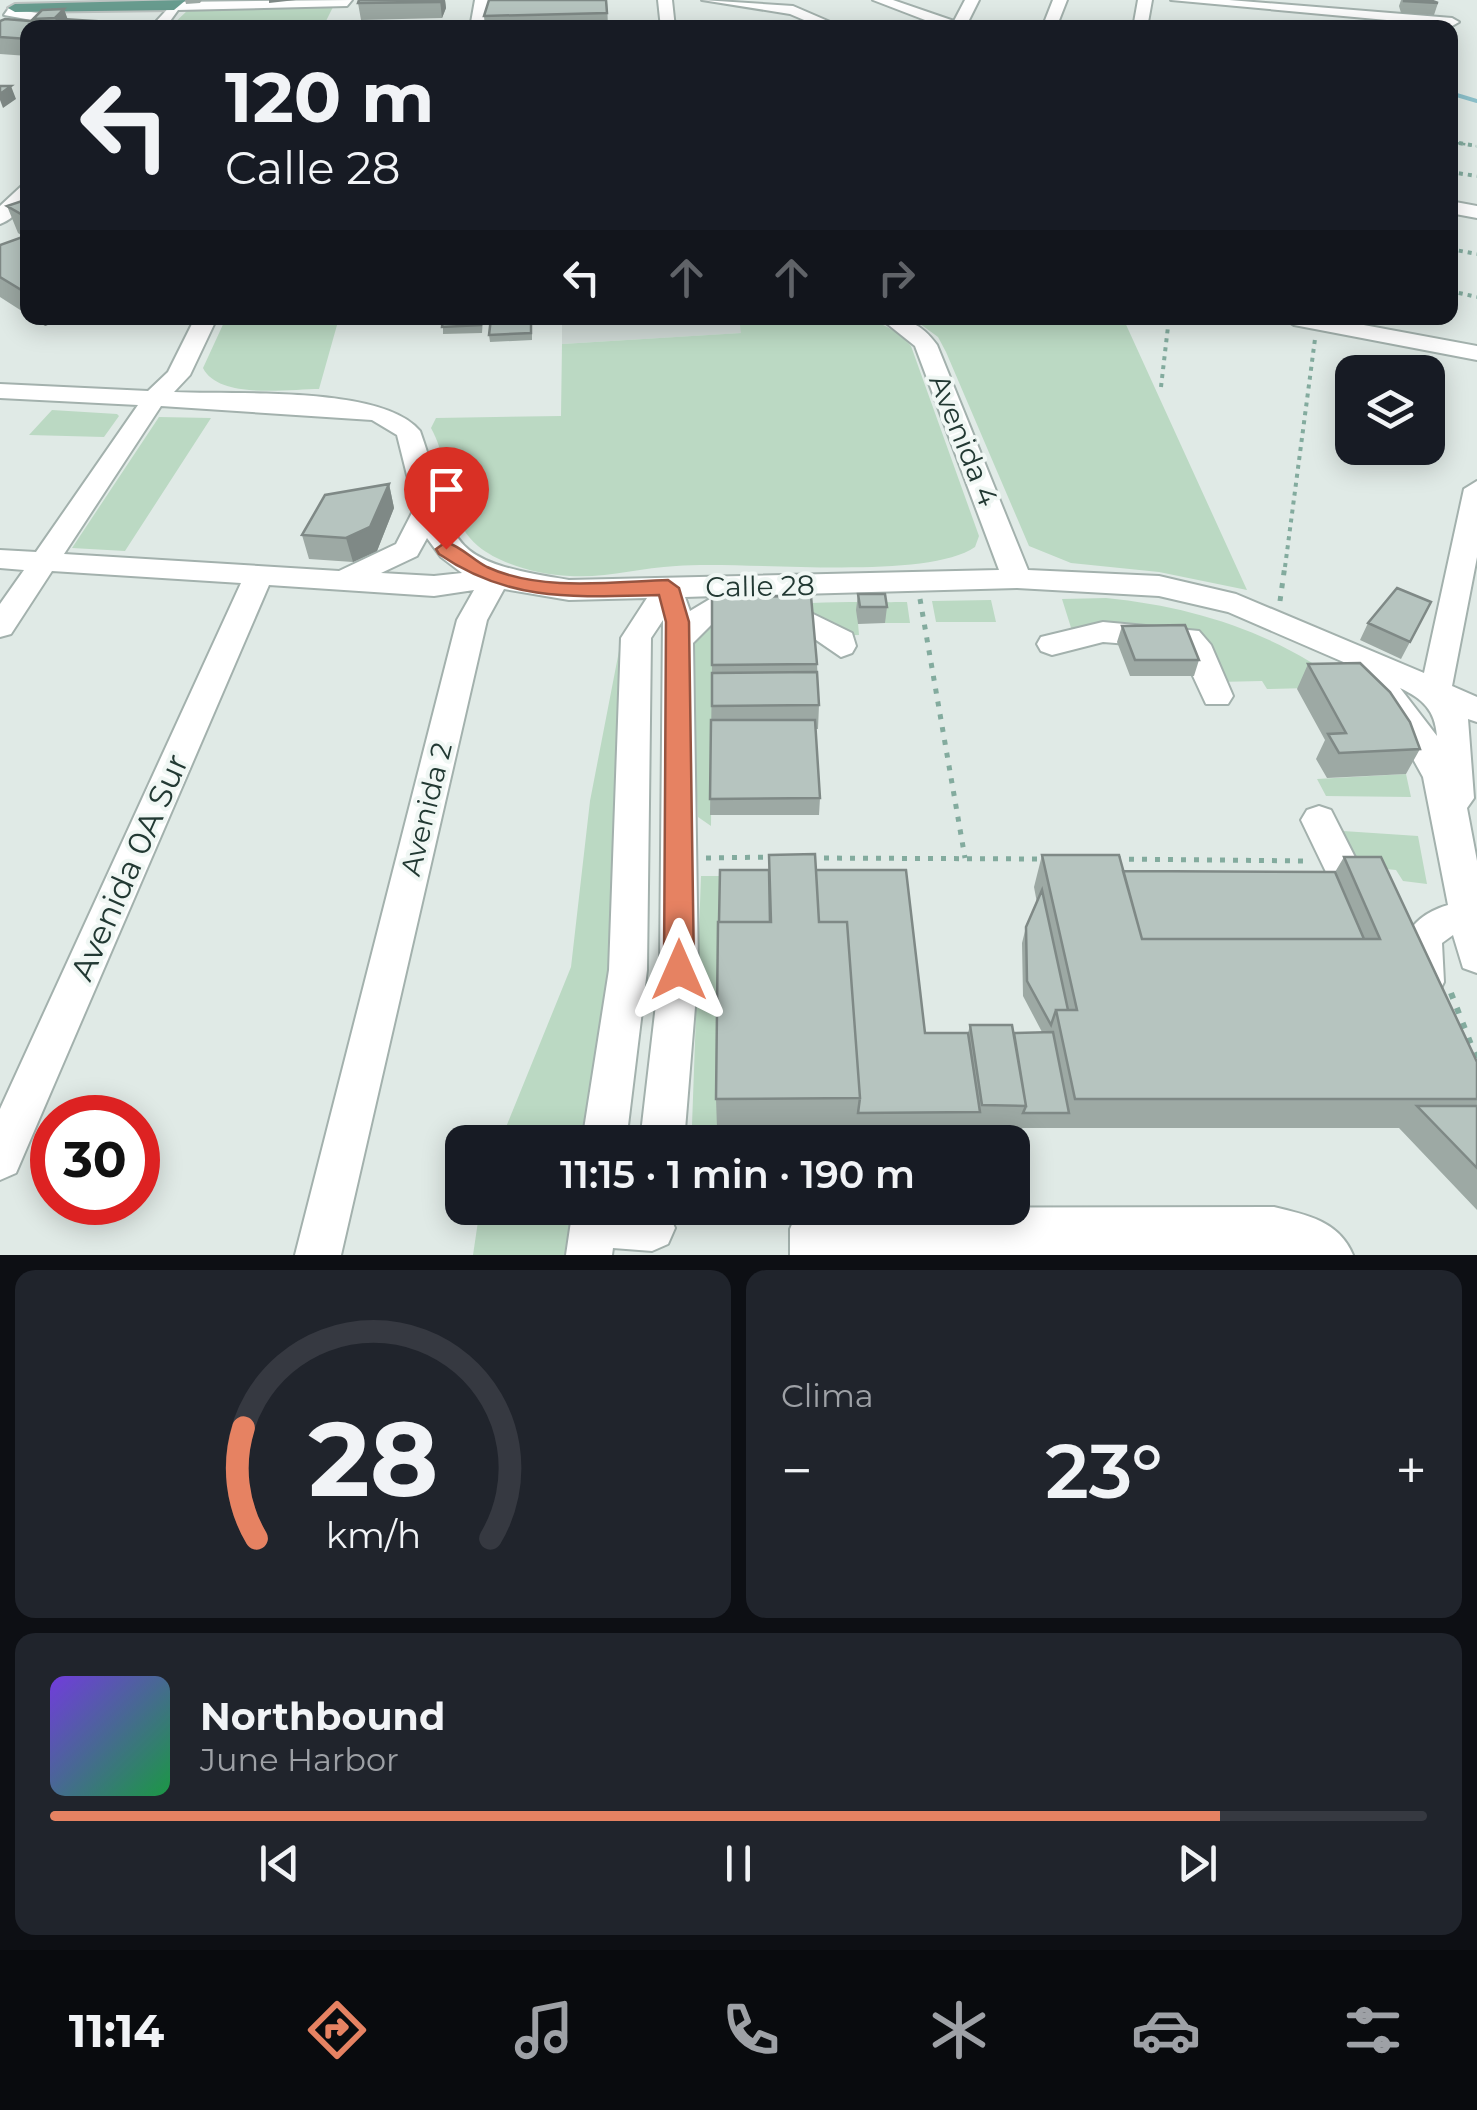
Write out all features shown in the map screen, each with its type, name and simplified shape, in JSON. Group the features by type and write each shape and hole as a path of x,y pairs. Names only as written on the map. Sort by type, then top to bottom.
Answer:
{"main road":[{"path":"40,15 177,3"}],"street":[{"path":"709,0 793,10 817,20"},
{"path":"882,0 938,20"},
{"path":"1178,0 1320,20"},
{"path":"1408,0 1448,20"},
{"path":"177,3 346,6"},
{"path":"12,16 40,15"},
{"path":"0,218 20,194"},
{"path":"168,394 187,325"},
{"path":"0,626 43,561 168,394 194,325"},
{"path":"182,354 201,325"},
{"path":"59,394 140,378 205,339 212,325"},
{"name":"Avenida 4","path":"904,325 916,332 926,345 1016,579"},
{"path":"1335,325 1477,354"},
{"path":"182,354 206,387 268,404"},
{"path":"0,392 168,394 379,414 408,431 428,508 446,549 496,578"},
{"path":"1454,810 1460,789 1458,708 1477,489"},
{"path":"341,580 407,550 416,539 428,508"},
{"path":"938,589 986,564 1003,538 1034,564 1079,579"},
{"name":"Calle 28","path":"0,559 434,586 496,578 568,590 773,585 938,589 1016,579 1079,579 1182,590 1278,620 1331,646"},
{"name":"Avenida 0A Sur","path":"0,1158 259,575"},
{"name":"Avenida 2","path":"318,1255 472,620 496,578"},
{"path":"678,640 709,610 773,585"},
{"path":"606,1125 628,970 636,638 647,614 668,588"},
{"path":"664,1125 679,970 678,640 668,588"},
{"path":"568,590 620,614 636,638"},
{"path":"759,624 811,623 840,640 842,646"},
{"path":"1052,644 1104,632 1177,635 1196,645 1217,696"},
{"path":"1331,646 1458,708"},
{"path":"1331,646 1369,674 1405,712 1428,746 1454,810 1477,956"},
{"path":"1319,820 1345,875"},
{"path":"1416,1009 1425,993 1422,938 1444,919 1468,917"},
{"path":"592,1229 652,1230"},
{"path":"813,1242 1274,1230 1309,1239 1330,1254"}],"path":[{"path":"1162,387 1168,325"},
{"path":"1278,620 1305,325"},
{"path":"938,589 919,596 965,858"},
{"path":"724,857 780,858"},
{"path":"798,858 1063,859"},
{"path":"1102,859 1345,875"},
{"path":"1446,978 1477,1060"}],"shaded area":[{"path":"562,325 740,325 742,333 562,344"}],"green space":[{"path":"333,7 326,20 177,20 188,10"},
{"path":"223,325 337,325 319,389 239,389 211,378 203,368"},
{"path":"740,325 882,325 911,346 979,536 975,547 950,558 876,567 707,565 570,576 509,564 487,553 467,534 459,521 431,428 436,418 561,416 562,344 741,333"},
{"path":"922,325 1126,325 1247,590 1159,572 1071,563 1029,546 938,337"},
{"path":"52,410 119,416 104,437 29,435"},
{"path":"159,417 211,418 125,551 72,548"},
{"path":"1106,598 1172,608 1264,637 1348,687 1267,689 1262,681 1218,682 1196,632 1073,634 1062,599"},
{"path":"991,600 996,622 936,622 932,601"},
{"path":"907,602 910,623 885,623 883,610 857,611 859,635 713,638 711,826 698,817 690,656 704,630 729,615 778,605"},
{"path":"619,651 615,988 596,1125 507,1125 571,967 590,801"},
{"path":"1406,774 1411,797 1326,796 1317,779"},
{"path":"1343,831 1418,836 1427,884 1403,881 1396,870 1357,866"},
{"path":"701,876 720,876 717,1125 692,1125"},
{"path":"477,1225 583,1225 579,1255 473,1255"}],"building":[{"path":"440,0 440,2 358,3"},
{"path":"489,0 606,0 607,13 484,16"},
{"path":"64,9 55,18 33,19 42,10"},
{"path":"20,20 20,38 0,37 0,21"},
{"path":"20,202 20,213 7,206"},
{"path":"20,238 20,289 0,277 0,245"},
{"path":"490,325 531,325 531,333 489,335"},
{"path":"389,484 370,527 346,538 302,535 325,495"},
{"path":"1397,588 1431,602 1410,642 1368,623"},
{"path":"858,594 885,594 887,607 860,607"},
{"path":"811,596 817,664 712,665 712,597"},
{"path":"1185,625 1199,660 1135,660 1122,626"},
{"path":"1360,663 1390,692 1410,722 1420,749 1339,753 1328,734 1346,733 1308,664"},
{"path":"817,672 819,705 712,706 712,673"},
{"path":"711,720 815,720 820,798 710,799"},
{"path":"815,854 819,922 847,922 860,1098 716,1099 718,922 771,922 769,855"},
{"path":"1042,855 1119,855 1142,939 1380,939 1344,857 1381,857 1477,1062 1477,1099 1075,1099 1056,1010 1077,1010"},
{"path":"720,870 769,870 770,922 719,922"},
{"path":"816,870 906,870 925,1033 968,1033 980,1112 858,1113 847,922 819,922"},
{"path":"1123,871 1335,872 1364,939 1142,939"},
{"path":"1042,890 1068,1010 1056,1010 1051,1025 1027,981 1026,927"},
{"path":"970,1025 1012,1025 1026,1106 982,1105"},
{"path":"1053,1032 1069,1113 1023,1113 1026,1106 1014,1033"},
{"path":"1417,1106 1477,1106 1477,1168"}],"waterway":[{"path":"1458,95 1477,101"}],"route":[{"path":"446,549 479,572 544,588 668,588 678,622 675,662 679,970"}]}
